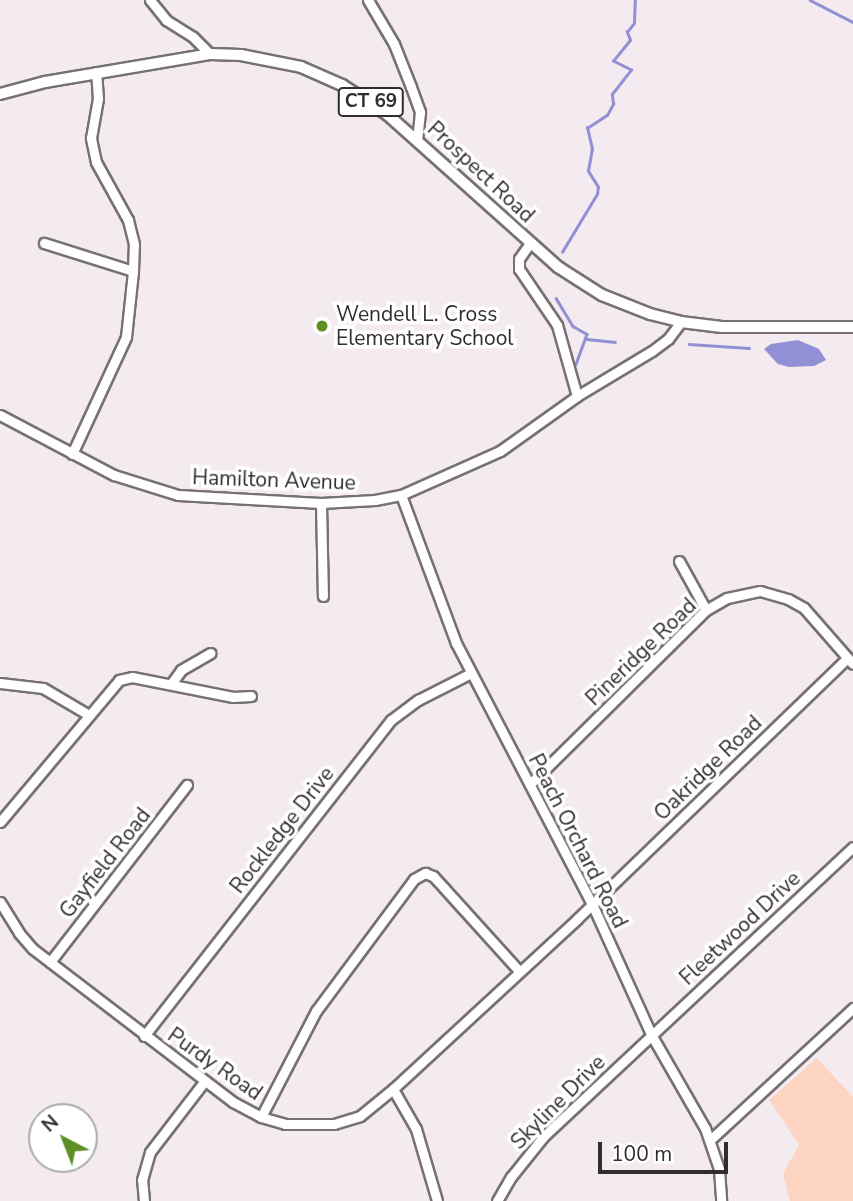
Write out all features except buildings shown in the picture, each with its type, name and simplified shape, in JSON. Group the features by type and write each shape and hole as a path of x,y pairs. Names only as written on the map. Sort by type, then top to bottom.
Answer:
{"main road":[{"name":"Prospect Road","path":"0,94 96,72 210,54 241,55 314,72 364,97 417,139 530,243 565,272 602,295 650,314 681,322 722,327 853,327"}],"street":[{"path":"150,0 166,20 193,37 210,54"},
{"path":"368,0 394,44 420,112 417,139"},
{"path":"72,454 126,337 133,271 134,244 128,220 96,162 91,138 98,99 96,72"},
{"path":"44,243 133,271"},
{"path":"530,243 519,259 519,269 554,318 577,396"},
{"name":"Hamilton Avenue","path":"0,415 114,475 178,495 321,503 401,495 500,451 577,396 652,351 668,339 681,322"},
{"name":"Peach Orchard Road","path":"401,495 442,612 471,673 531,783 592,904 652,1036 692,1103 710,1140 720,1176 721,1201"},
{"path":"321,503 323,596"},
{"path":"679,561 706,610"},
{"name":"Pineridge Road","path":"531,783 706,610 744,592 775,593 804,608 850,661"},
{"path":"172,684 181,670 210,653"},
{"name":"Oakridge Road","path":"592,904 850,661"},
{"name":"Rockledge Drive","path":"144,1036 391,720 418,700 471,673"},
{"path":"0,822 40,777 111,685 123,678 172,684 233,697 251,696"},
{"path":"0,683 43,688 89,715"},
{"name":"Gayfield Road","path":"50,962 187,785"},
{"name":"Fleetwood Drive","path":"652,1036 853,847"},
{"path":"261,1117 310,1020 414,879 425,873 439,882 519,971"},
{"name":"Purdy Road","path":"0,902 19,933 50,962 204,1082 261,1117 297,1125 334,1124 360,1116 393,1089 592,904"},
{"path":"710,1140 853,1008"},
{"name":"Skyline Drive","path":"497,1201 527,1154 652,1036"},
{"path":"144,1201 142,1180 150,1152 204,1082"},
{"path":"393,1089 416,1129 437,1201"}],"shaded area":[{"path":"798,340 819,349 826,360 814,366 789,367 778,364 764,349 771,344"},
{"path":"817,1058 853,1097 853,1201 790,1201 783,1174 799,1145 769,1100"}],"waterway":[{"path":"562,252 597,194 598,187 588,171 592,149 587,128 607,115 613,104 612,94 631,70 613,61 630,40 627,32 634,23 635,0"},
{"path":"810,0 853,22"},
{"path":"556,298 573,326 587,334 576,364"},
{"path":"587,339 615,342"},
{"path":"689,344 749,348"}],"place":[{"name":"Wendell L. Cross Elementary School","path":"322,326"}]}
